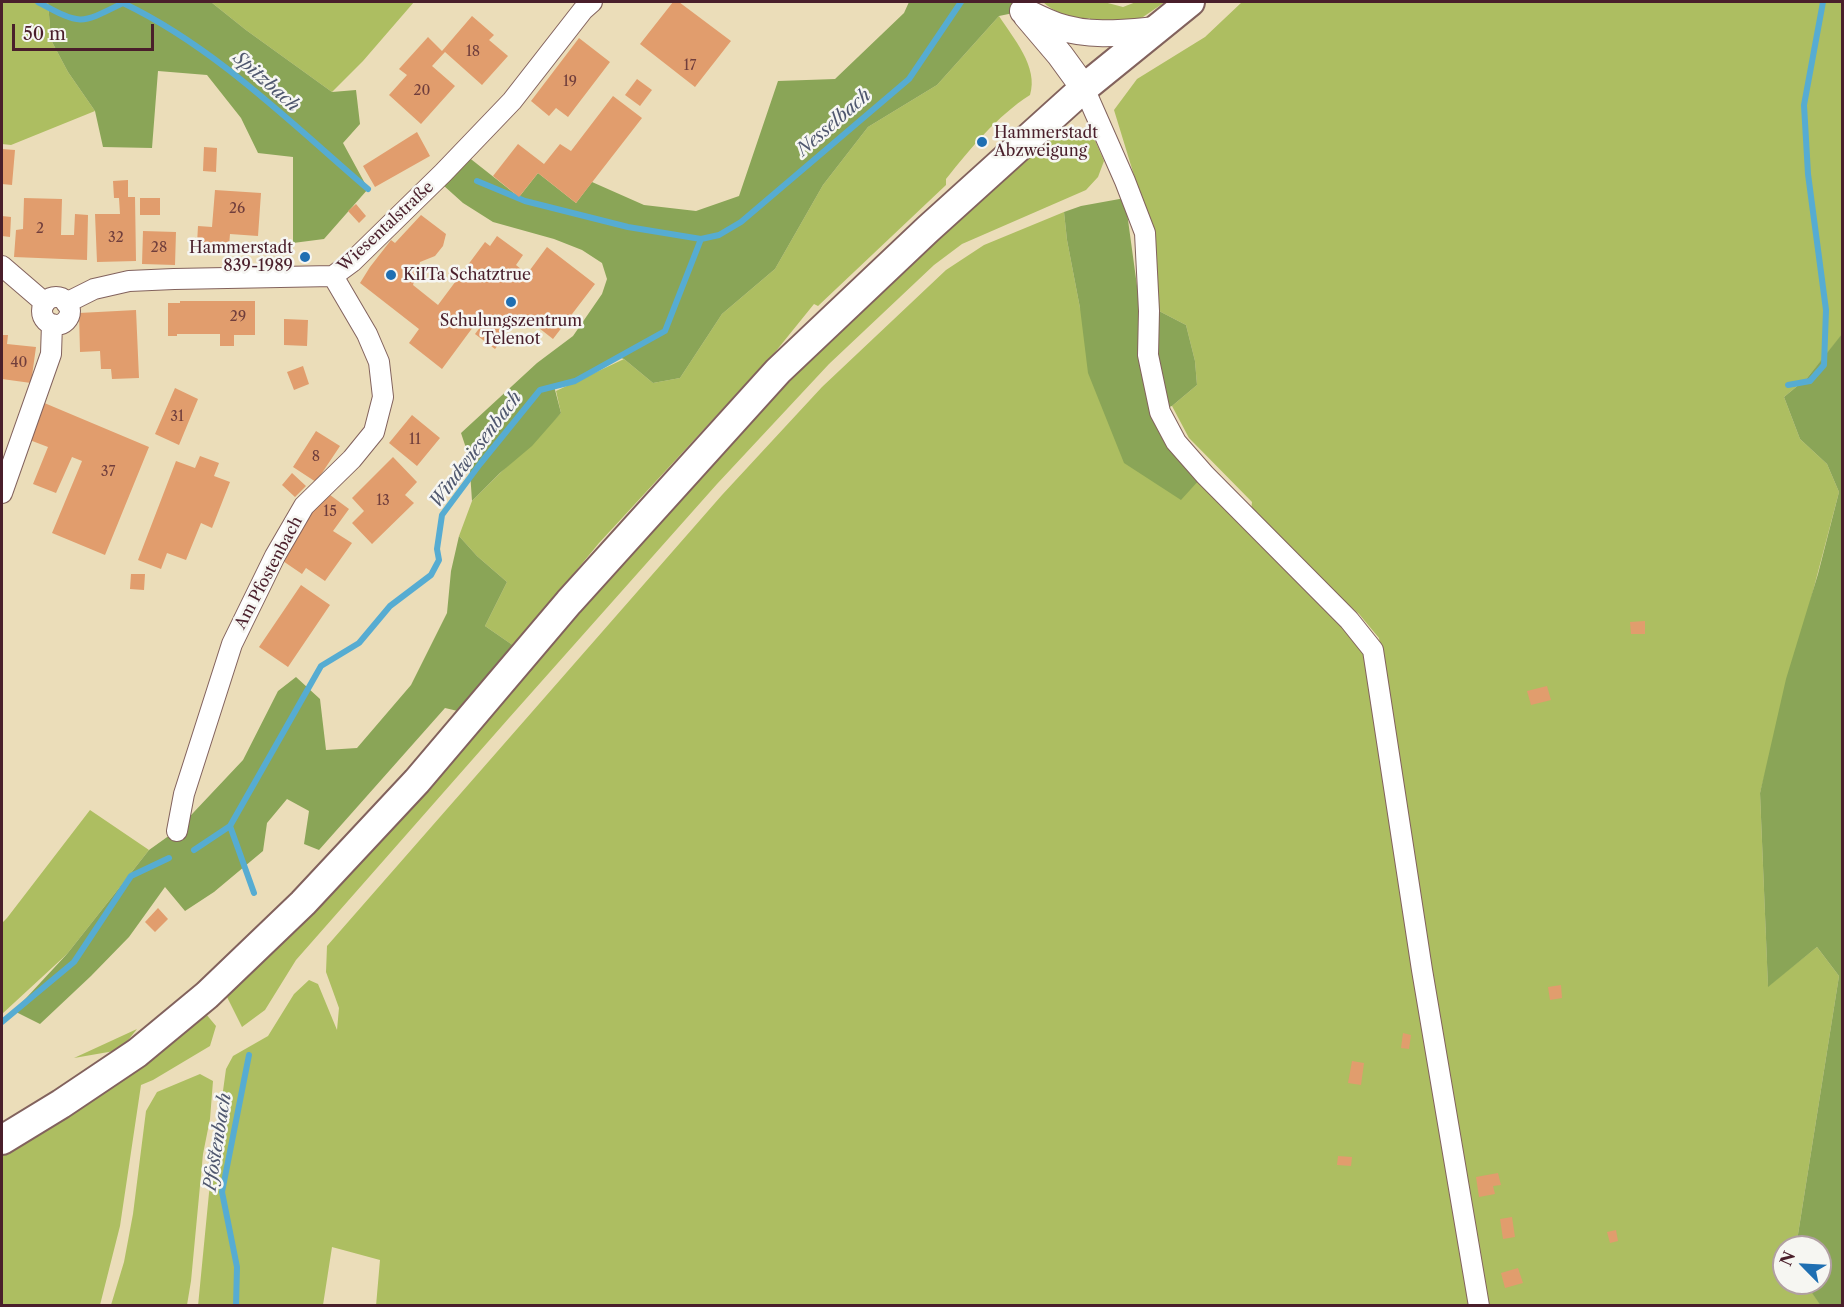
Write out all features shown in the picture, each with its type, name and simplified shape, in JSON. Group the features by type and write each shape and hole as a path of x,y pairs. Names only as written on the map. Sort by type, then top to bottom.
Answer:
{"main road":[{"path":"2,1140 137,1053 207,994 303,903 417,781 569,602 778,371 928,229 1084,87 1190,2"}],"street":[{"name":"Wiesentalstraße","path":"66,303 94,289 129,281 333,276 352,262 443,173 512,101 583,10 592,2"},
{"path":"1018,6 1058,26 1078,31 1116,34 1155,30"},
{"path":"1018,6 1084,87 1145,233 1149,311 1148,355 1160,412 1176,442 1205,475 1349,620 1373,650 1422,970 1479,1305"},
{"path":"2,266 45,303"},
{"name":"Am Pfostenbach","path":"177,831 183,794 232,644 275,556 304,506 352,459 374,432 383,397 379,362 367,334 333,276"},
{"path":"57,297 66,303 69,311 67,319 60,324 46,321 42,309 45,303 57,297"},
{"path":"2,493 51,354 52,324"}],"green space":[{"path":"2,2 48,2 51,40 68,72 95,111 11,145 2,144"},
{"path":"48,2 211,2 332,92 356,90 360,124 343,143 368,189 324,239 293,243 293,157 258,153 241,118 207,75 158,71 152,148 103,147 95,111 68,72 51,40"},
{"path":"211,2 414,2 363,61 332,92"},
{"path":"909,2 1015,2 1023,11 999,16 937,85 868,127 823,185 775,269 722,314 680,378 653,383 624,359 618,357 575,381 554,386 561,413 532,446 472,501 469,457 461,433 537,363 573,336 602,294 607,279 602,263 582,250 554,239 493,222 463,203 443,185 467,156 519,197 538,173 576,203 592,182 644,205 696,211 739,196 778,81 835,79 904,13"},
{"path":"1043,2 1104,2 1123,7 1136,2 1165,2 1143,17 1128,23 1088,25 1090,18 1078,19 1065,15"},
{"path":"1242,2 1842,2 1842,335 1807,378 1784,397 1800,439 1827,464 1839,492 1760,793 1768,986 1817,947 1839,976 1798,1235 1772,1235 1772,1295 1814,1295 1821,1305 376,1306 380,1260 332,1247 323,1305 198,1306 209,1193 226,1069 233,1056 268,1036 294,994 309,980 318,984 337,1030 339,1008 326,972 327,946 722,495 822,387 946,270 984,245 1064,212 1080,308 1200,479 1348,628 1366,654 1389,709 1379,638 1359,614 1286,549 1251,511 1252,502 1189,438 1172,406 1197,385 1195,361 1186,325 1159,311 1152,234 1114,110 1137,79 1205,37"},
{"path":"999,16 1028,64 1032,84 1030,95 985,133 946,179 946,185 818,306 814,304 776,351 599,543 514,646 485,626 507,582 477,556 459,536 472,501 561,413 556,391 624,359 653,383 680,378 722,314 775,269 823,185 868,127 937,85"},
{"path":"1078,133 1094,138 1104,161 1098,177 1086,190 962,244 934,265 829,364 717,484 296,960 265,1010 242,1027 227,997 285,939 457,753 601,587 735,438 842,327 929,246 1054,135"},
{"path":"1125,198 1140,308 1159,311 1186,325 1195,361 1197,385 1172,406 1154,412 1200,479 1181,500 1124,463 1088,373 1064,212 1081,206"},
{"path":"1842,334 1842,1305 1821,1306 1813,1295 1832,1295 1832,1235 1798,1235 1839,976 1817,947 1768,987 1760,793 1786,679 1818,574 1839,492 1827,464 1800,439 1784,397 1807,378"},
{"path":"459,536 477,556 507,582 485,626 514,646 462,712 445,708 319,850 304,844 309,811 287,799 267,823 263,851 214,892 185,911 165,887 129,937 40,1024 14,1011 67,954 149,850 177,830 243,760 278,691 296,677 320,699 326,750 357,748 411,685 447,613 451,571"},
{"path":"90,810 149,850 67,954 2,1014 2,923"},
{"path":"206,1014 216,1026 210,1046 141,1085 120,1226 100,1305 2,1305 2,1152 160,1053"},
{"path":"137,1029 120,1050 74,1058"},
{"path":"200,1074 213,1081 187,1305 111,1305 124,1262 133,1214 146,1111 157,1092"}],"building":[{"path":"673,2 679,2 731,41 695,87 640,44"},
{"path":"472,16 494,35 489,40 508,56 482,85 445,52 432,66 455,86 421,124 389,95 407,75 399,69 428,37 442,51"},
{"path":"579,38 610,62 568,117 556,108 549,116 531,101"},
{"path":"637,79 652,90 640,106 625,95"},
{"path":"613,96 642,118 576,203 538,173 519,197 493,176 518,144 544,164 560,144 571,151"},
{"path":"417,132 430,156 375,187 363,166"},
{"path":"204,147 217,148 216,172 203,171"},
{"path":"2,149 15,150 12,185 2,184"},
{"path":"128,180 128,197 135,197 136,261 97,262 95,214 120,214 119,198 114,198 113,181"},
{"path":"215,190 261,193 258,236 230,234 229,246 197,244 198,226 212,227"},
{"path":"24,198 62,199 61,235 74,235 75,214 88,215 87,260 14,257 16,230 23,229"},
{"path":"140,198 160,198 160,215 140,215"},
{"path":"356,204 366,216 359,223 348,211"},
{"name":"Schulungszentrum Telenot","path":"421,215 446,234 443,246 435,256 420,262 413,285 438,305 485,242 490,246 497,236 523,255 516,265 527,274 547,247 595,284 553,339 521,314 495,349 475,334 481,326 476,323 442,369 409,343 419,329 360,283 391,240 395,243"},
{"path":"2,216 11,217 10,237 2,236"},
{"path":"143,231 176,232 175,265 142,264"},
{"path":"180,301 255,301 255,335 234,335 234,346 220,346 220,334 168,336 168,303 180,303"},
{"path":"136,310 139,378 112,379 111,369 101,369 100,351 80,352 79,313"},
{"path":"284,319 308,320 307,346 284,345"},
{"path":"2,335 8,335 7,344 36,347 31,383 2,379"},
{"path":"303,366 309,384 294,390 287,372"},
{"path":"175,388 198,399 179,445 155,434"},
{"path":"42,402 149,447 105,555 52,533 82,461 72,457 56,493 33,484 48,447 27,439"},
{"path":"412,415 440,438 417,466 389,443"},
{"path":"316,431 340,446 316,482 293,467"},
{"path":"200,456 219,463 214,476 230,482 212,528 201,523 186,560 167,553 161,569 138,560 176,461 195,468"},
{"path":"393,457 417,482 405,495 414,503 372,544 352,523 364,511 352,498"},
{"path":"292,473 306,486 295,497 282,485"},
{"path":"326,492 349,509 333,531 352,543 325,581 306,568 302,574 280,559"},
{"path":"131,574 145,574 144,590 130,589"},
{"path":"301,585 330,605 288,667 259,647"},
{"path":"1645,621 1645,634 1631,634 1630,622"},
{"path":"1547,686 1551,700 1531,705 1527,691"},
{"path":"158,908 168,919 155,932 145,922"},
{"path":"1561,985 1562,998 1550,1000 1548,987"},
{"path":"1403,1033 1411,1035 1409,1049 1401,1048"},
{"path":"1352,1061 1364,1063 1361,1085 1348,1083"},
{"path":"1338,1156 1352,1157 1351,1166 1337,1165"},
{"path":"1498,1173 1501,1185 1493,1186 1495,1194 1479,1197 1476,1177"},
{"path":"1512,1217 1515,1237 1503,1239 1500,1219"},
{"path":"1616,1230 1618,1241 1610,1243 1607,1232"},
{"path":"1518,1268 1523,1283 1505,1288 1501,1273"}],"waterway":[{"name":"Spitzbach","path":"38,2 63,15 80,19 97,15 123,3 157,21 221,64 368,189"},
{"name":"Nesselbach","path":"477,181 525,201 628,227 701,239 719,235 741,222 909,79 961,2"},
{"path":"1788,385 1810,381 1824,365 1826,310 1808,174 1804,105 1823,2"},
{"name":"Windwiesenbach","path":"194,850 230,826 321,666 359,643 390,606 431,575 439,560 437,549 442,515 540,390 575,381 665,331 701,239"},
{"name":"Pfostenbach","path":"230,826 254,893"},
{"name":"Windwiesenbach","path":"2,1022 74,962 131,876 169,858"},
{"name":"Pfostenbach","path":"236,1306 237,1267 222,1192 249,1055"}],"place":[{"name":"Hammerstadt Abzweigung","path":"982,142"},
{"name":"Hammerstadt 839-1989","path":"305,257"},
{"name":"KiITa Schatztrue","path":"391,275"},
{"name":"Schulungszentrum Telenot","path":"511,302"}]}
